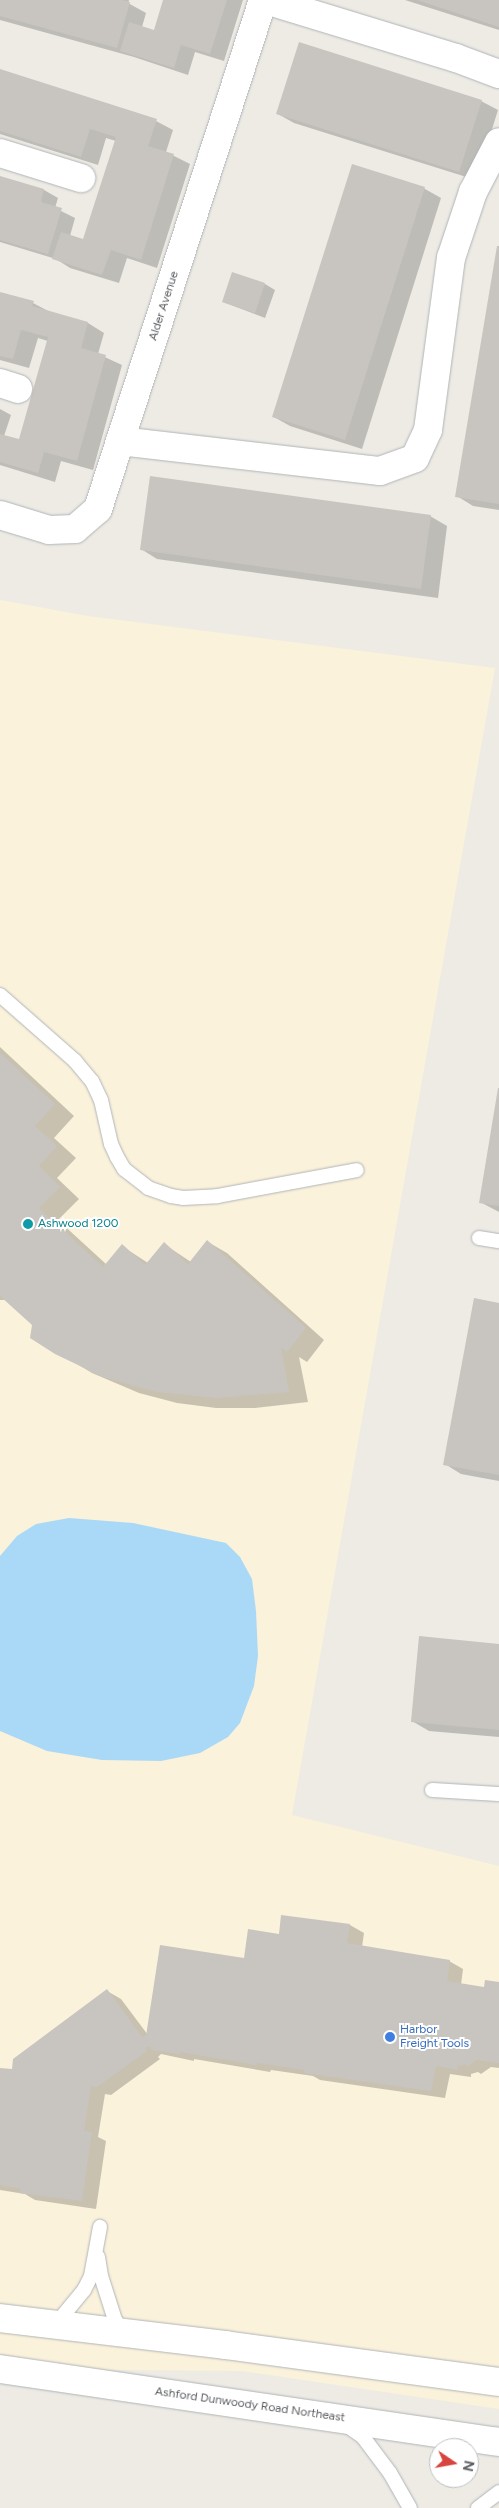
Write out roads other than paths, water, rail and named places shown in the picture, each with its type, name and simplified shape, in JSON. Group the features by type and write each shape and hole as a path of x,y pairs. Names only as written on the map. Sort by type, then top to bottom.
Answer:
{"street":[{"path":"264,0 456,58 499,74"},
{"name":"Alder Avenue","path":"0,515 49,530 75,529 98,509 264,0"},
{"path":"120,441 380,471 415,458 428,430 451,258 473,192 499,142"},
{"path":"0,153 81,178"},
{"path":"0,2318 225,2345 499,2382"},
{"name":"Ashford Dunwoody Road Northeast","path":"0,2369 499,2442"}],"lane":[{"path":"0,995 75,1061 92,1080 101,1100 111,1144 117,1157 124,1169 148,1188 183,1198 217,1196 357,1170"},
{"path":"479,1238 499,1241"},
{"path":"432,1790 499,1794"},
{"path":"56,2324 84,2290 91,2276 100,2228"},
{"path":"97,2248 101,2276 115,2320 124,2334"},
{"path":"335,2418 363,2438 390,2473 410,2508"},
{"path":"478,2508 499,2492"}],"water":[{"path":"69,1518 133,1523 226,1543 240,1557 252,1579 256,1611 258,1656 254,1686 240,1723 228,1737 200,1753 161,1761 102,1760 47,1751 0,1731 0,1556 17,1536 36,1524"}],"place":[{"name":"Ashwood 1200","path":"28,1224"},
{"name":"Harbor Freight Tools","path":"390,2037"}]}
